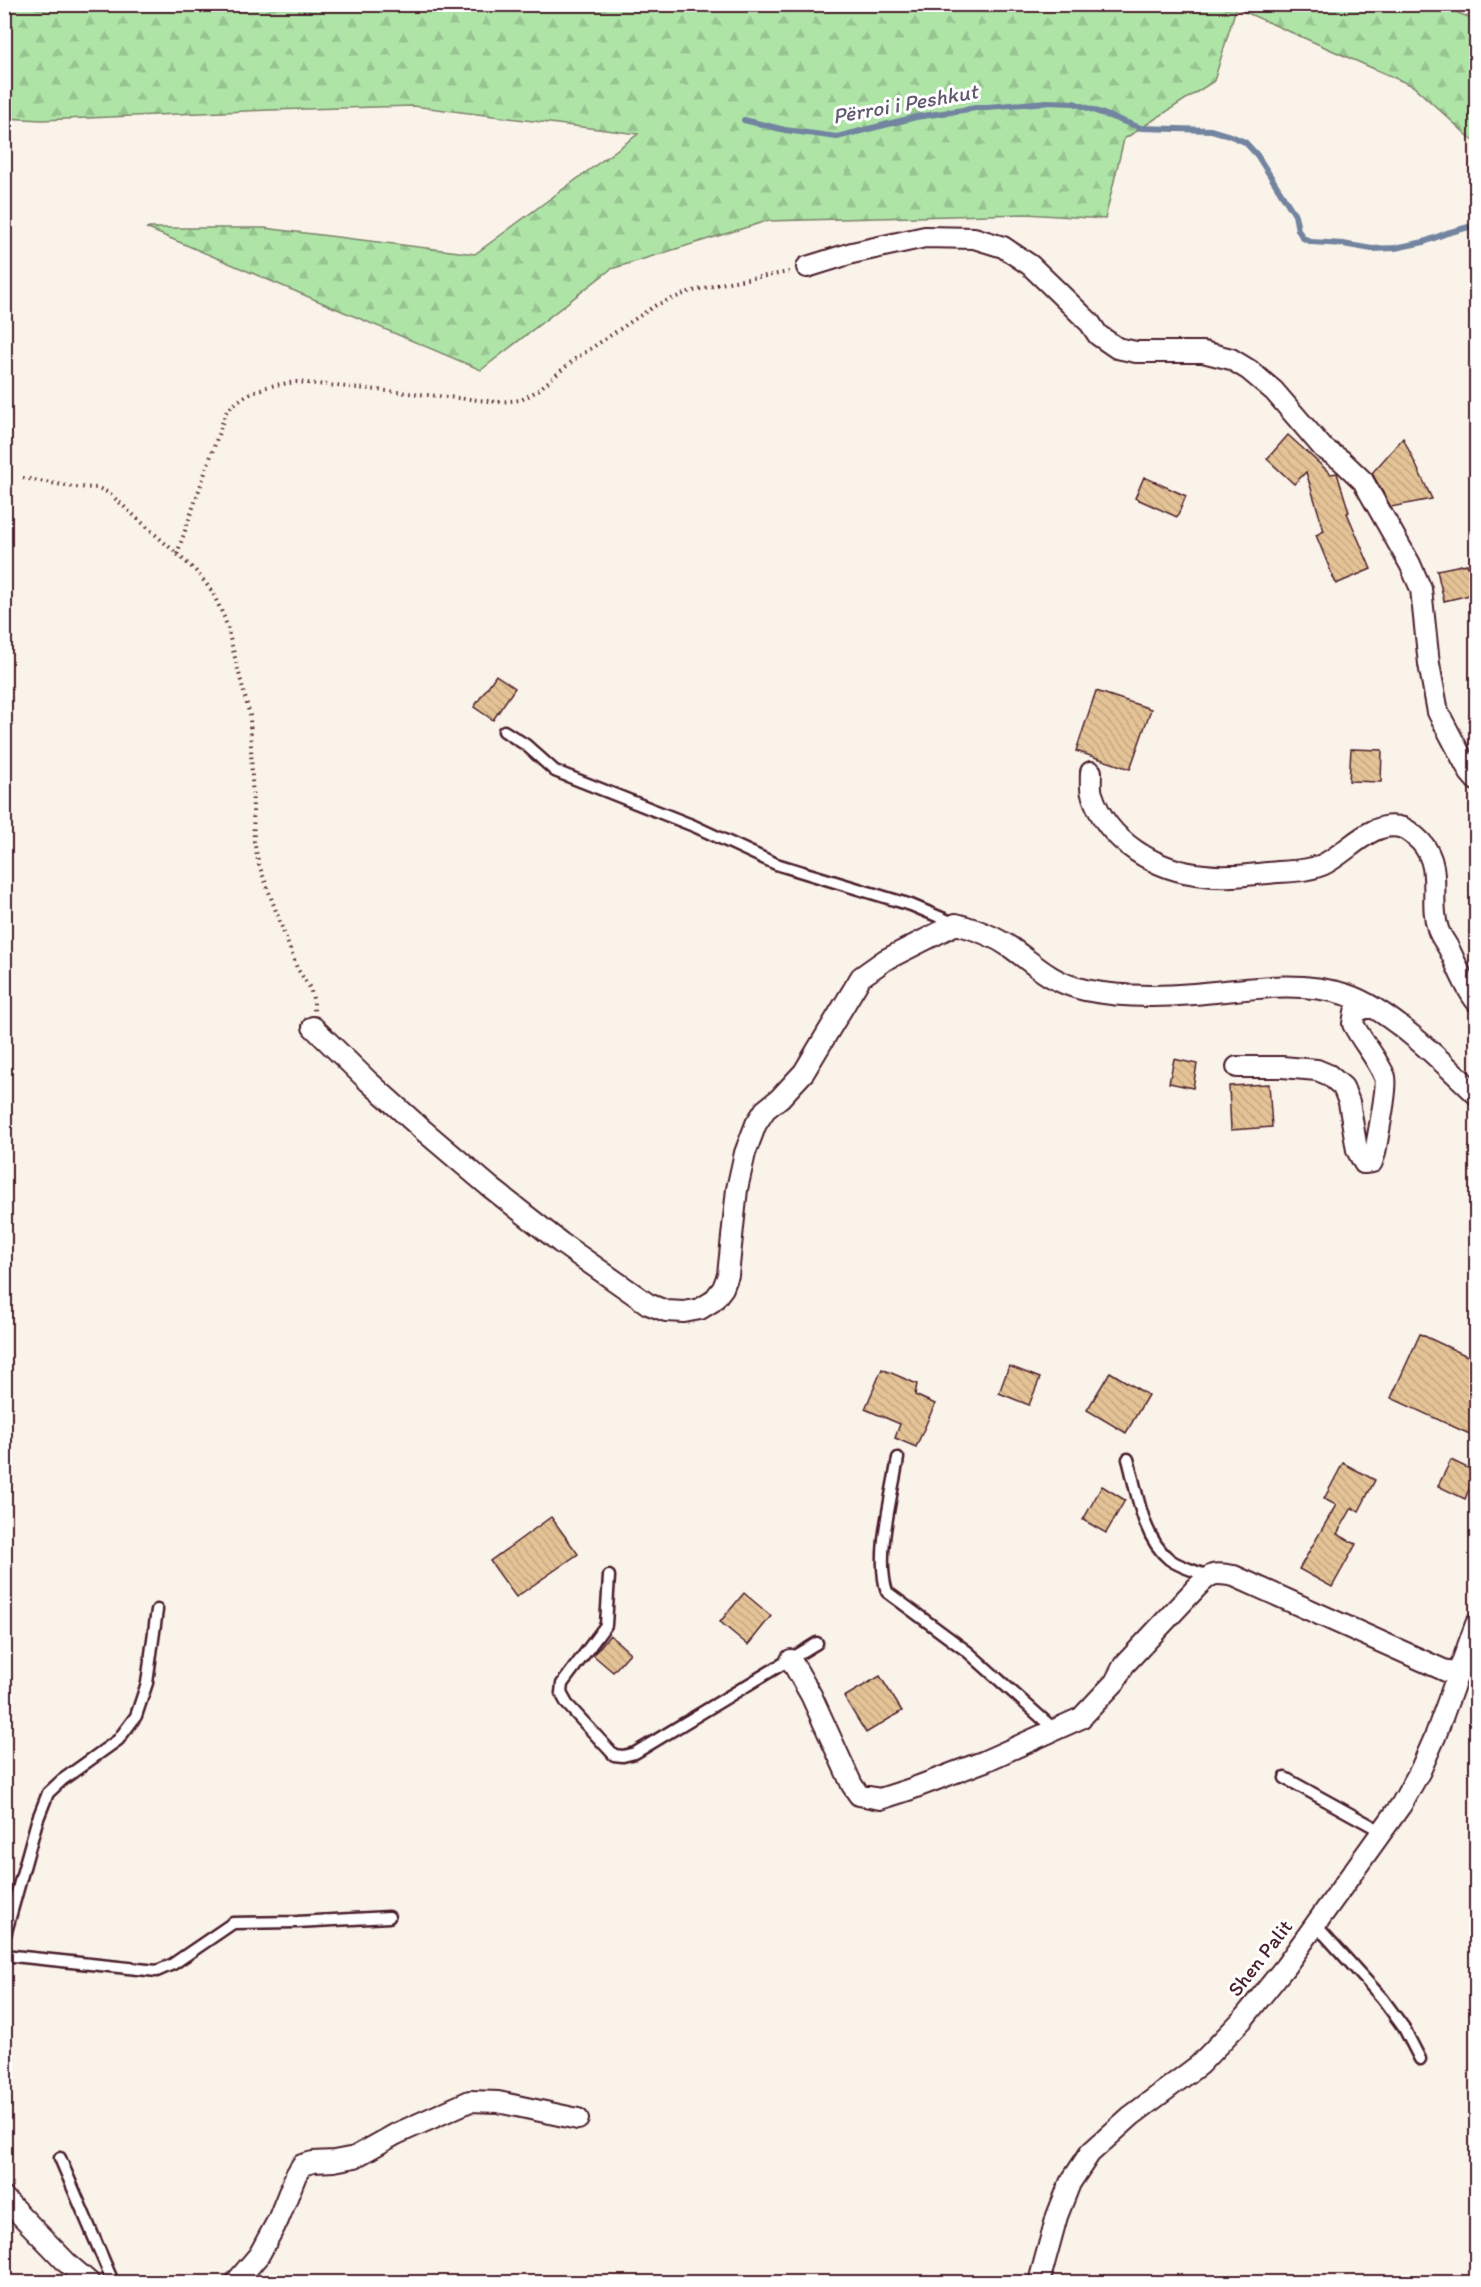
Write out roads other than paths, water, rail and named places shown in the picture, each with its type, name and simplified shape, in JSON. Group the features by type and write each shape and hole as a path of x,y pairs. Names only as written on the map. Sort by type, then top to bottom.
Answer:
{"street":[{"path":"807,267 852,253 925,237 974,238 1003,247 1030,265 1090,323 1098,335 1117,348 1136,352 1203,352 1231,359 1249,370 1274,390 1323,448 1341,460 1363,481 1402,549 1421,589 1429,664 1438,712 1476,780"},
{"path":"1091,772 1091,793 1109,826 1125,843 1149,859 1173,869 1201,875 1223,877 1308,869 1322,864 1374,831 1389,827 1403,828 1416,837 1427,850 1433,863 1438,931 1461,972 1466,988 1476,1001"},
{"path":"313,1027 368,1081 489,1187 570,1250 648,1304 666,1311 684,1312 700,1309 713,1301 723,1288 728,1275 737,1189 745,1153 756,1124 765,1110 780,1098 804,1072 861,977 885,960 956,924 990,936 1010,947 1036,969 1060,982 1084,989 1113,994 1151,995 1192,994 1242,988 1296,987 1348,995 1371,1006 1450,1068 1476,1094"},
{"path":"1237,1067 1317,1070 1329,1075 1343,1087 1349,1102 1357,1150 1364,1163 1372,1162 1386,1080 1376,1057 1367,1049 1353,1024 1356,1012 1371,1006"},
{"path":"791,1660 811,1695 852,1785 859,1794 880,1799 985,1761 1081,1718 1115,1682 1124,1665 1208,1576 1219,1573 1234,1576 1457,1676"},
{"name":"Shen Palit","path":"1039,2283 1057,2216 1070,2183 1090,2153 1131,2116 1199,2065 1243,2019 1383,1832 1420,1771 1476,1624"},
{"path":"236,2283 259,2255 278,2220 296,2175 302,2166 313,2162 355,2157 396,2134 470,2101 498,2102 578,2119"},
{"path":"4,2198 89,2283"}],"lane":[{"path":"504,731 555,771 694,826 776,864 910,905 956,924"},
{"path":"898,1458 884,1550 882,1577 887,1592 968,1652 1055,1730"},
{"path":"1128,1459 1146,1523 1157,1546 1170,1560 1208,1576"},
{"path":"609,1576 606,1624 562,1684 561,1693 567,1704 614,1755 623,1756 635,1752 817,1643"},
{"path":"4,1940 37,1821 48,1793 62,1779 118,1740 136,1716 147,1683 157,1610"},
{"path":"1286,1778 1383,1832"},
{"path":"4,1955 157,1971 173,1964 233,1923 389,1917"},
{"path":"1316,1924 1382,1998 1404,2028 1420,2059"},
{"path":"60,2158 113,2283"}],"waterway":[{"name":"Përroi i Peshkut","path":"744,120 785,130 837,137 916,117 976,108 1047,102 1074,103 1141,128 1211,130 1245,142 1257,155 1295,215 1298,230 1303,238 1312,242 1372,249 1395,248 1424,242 1476,225"}]}
